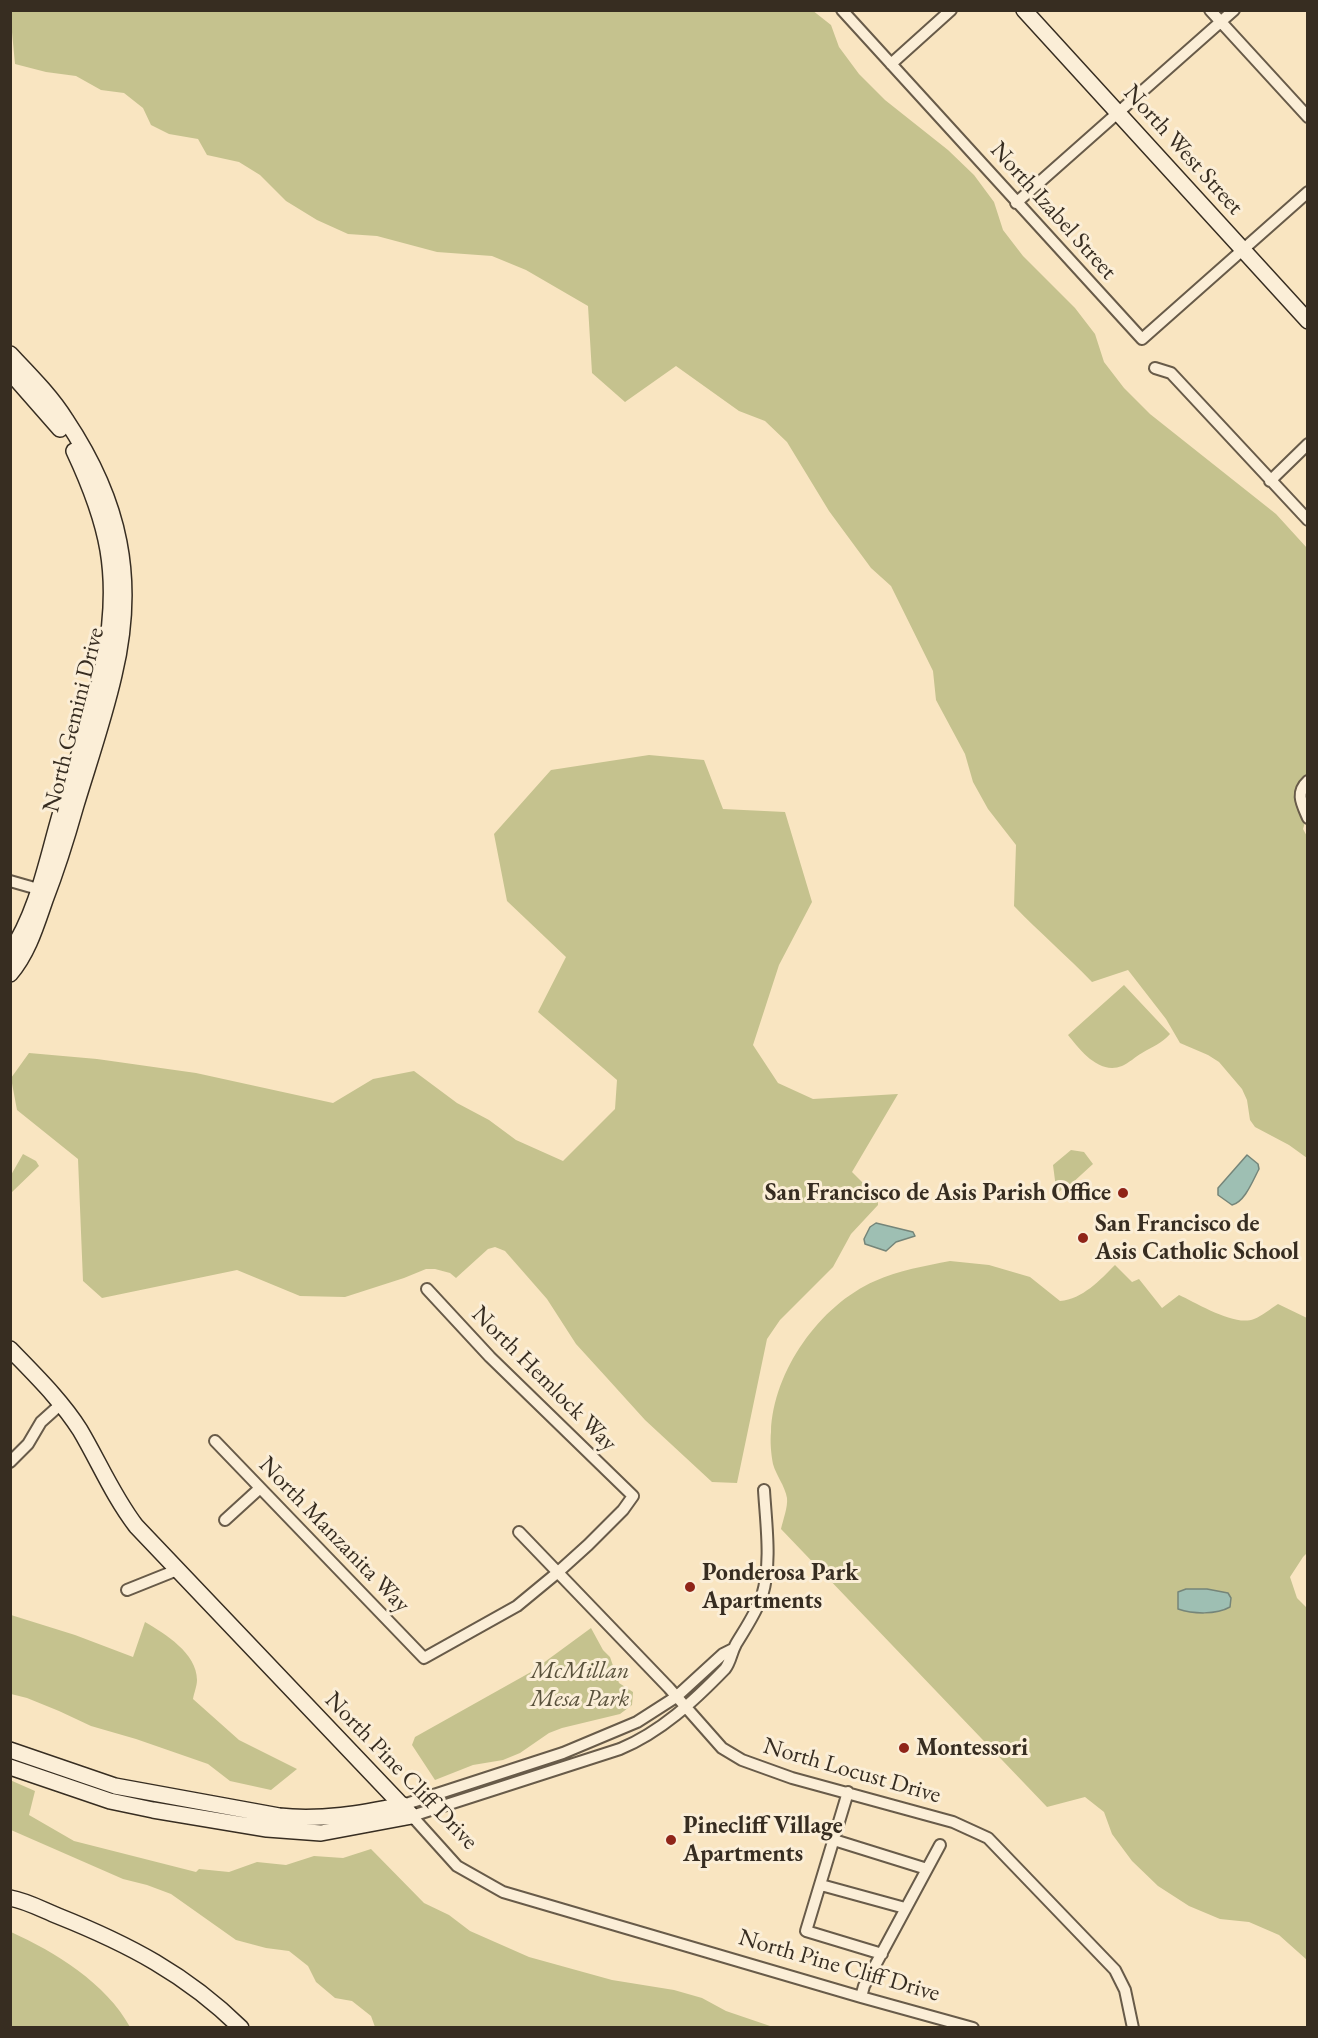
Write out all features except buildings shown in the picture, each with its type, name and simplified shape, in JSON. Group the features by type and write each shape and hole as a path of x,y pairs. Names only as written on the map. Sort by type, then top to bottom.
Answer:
{"street":[{"name":"North Izabel Street","path":"842,10 1142,339 1243,250"},
{"path":"891,64 951,10"},
{"name":"North West Street","path":"1024,10 1308,321"},
{"path":"1210,10 1308,117"},
{"path":"1016,203 1234,10"},
{"path":"1243,250 1308,192"},
{"name":"North Gemini Drive","path":"10,354 65,418 103,486 119,534 124,578 122,630 115,674 66,838 44,890 10,952"},
{"path":"1155,369 1171,373 1308,520"},
{"name":"North Gemini Drive","path":"10,372 54,420 70,445 89,483 108,551 111,585 108,646 99,687 34,933 10,974"},
{"path":"1270,480 1308,444"},
{"path":"1308,781 1301,787 1299,796 1308,818"},
{"path":"10,881 44,890"},
{"name":"North Hemlock Way","path":"427,1289 490,1357 633,1496 623,1510 557,1573"},
{"name":"North Pine Cliff Drive","path":"10,1349 61,1404 79,1429 128,1515 177,1570 408,1811 457,1866 503,1892 973,2028"},
{"path":"10,1462 28,1444 41,1422 61,1404"},
{"name":"North Manzanita Way","path":"214,1441 424,1658 517,1606 557,1573"},
{"path":"225,1520 259,1489"},
{"path":"10,1767 110,1801 240,1825 289,1824 363,1813 408,1811 568,1765 633,1743 676,1716 731,1661 733,1649 762,1595 766,1550 764,1490"},
{"name":"North Locust Drive","path":"519,1532 676,1696 722,1748 742,1760 792,1778 953,1822 988,1838 1115,1970 1125,1990 1133,2028"},
{"path":"127,1590 177,1570"},
{"path":"408,1811 637,1722 676,1696 723,1654 733,1649"},
{"path":"10,1750 115,1786 289,1824"},
{"path":"564,1752 568,1765"},
{"path":"848,1792 806,1931 882,1954"},
{"path":"834,1840 927,1869"},
{"path":"861,1997 864,1986 940,1845"},
{"path":"821,1885 905,1908"},
{"path":"10,1898 82,1926 158,1962 197,1989 241,2028"}],"green space":[{"path":"812,10 831,25 839,47 859,74 885,100 948,150 974,175 994,202 1003,230 1023,256 1075,308 1095,334 1104,362 1124,388 1150,414 1276,514 1307,548 1308,813 1303,829 1308,838 1307,1158 1289,1145 1255,1127 1250,1120 1247,1100 1242,1089 1219,1062 1180,1043 1166,1019 1128,970 1092,982 1014,906 1016,845 988,809 973,782 965,754 936,700 933,671 891,586 871,568 829,511 787,442 765,421 739,411 676,366 625,402 592,373 588,306 526,270 492,256 437,252 377,236 348,234 317,220 286,201 260,175 239,162 207,155 198,139 169,134 151,125 143,108 124,93 101,90 76,76 46,72 15,64 10,11"},
{"path":"649,755 704,760 723,809 785,812 812,902 779,965 753,1045 778,1083 813,1099 898,1094 852,1172 878,1198 878,1205 851,1234 833,1267 780,1320 767,1339 737,1483 712,1482 645,1420 576,1344 547,1299 505,1251 495,1247 488,1249 456,1278 450,1273 426,1269 345,1297 300,1296 237,1270 102,1298 83,1281 78,1159 17,1110 11,1078 29,1053 97,1059 196,1073 333,1103 373,1079 414,1071 457,1103 489,1120 516,1140 563,1161 615,1109 617,1080 538,1012 566,957 507,901 494,834 551,770"},
{"path":"1124,985 1170,1034 1125,1065 1114,1068 1106,1067 1091,1060 1068,1035"},
{"path":"1071,1150 1084,1152 1093,1164 1059,1192 1056,1188 1053,1165"},
{"path":"23,1154 36,1161 39,1166 11,1193 11,1175"},
{"path":"950,1261 989,1265 1030,1277 1060,1301 1084,1293 1115,1265 1132,1282 1139,1279 1162,1308 1179,1295 1216,1313 1237,1320 1254,1319 1278,1304 1307,1318 1307,1553 1290,1577 1297,1598 1308,1609 1307,1960 1279,1935 1249,1922 1220,1919 1189,1906 1158,1886 1132,1861 1112,1834 1104,1812 1085,1797 1047,1807 781,1529 787,1498 773,1464 771,1432 780,1386 803,1343 818,1323 855,1292 893,1274"},
{"path":"11,1615 75,1635 133,1657 145,1622 179,1645 192,1661 197,1680 193,1699 239,1740 297,1769 271,1790 230,1781 208,1764 91,1726 27,1698 11,1694"},
{"name":"McMillan Mesa Park","path":"591,1628 603,1650 610,1657 619,1683 633,1692 632,1705 620,1714 549,1733 520,1753 503,1760 473,1765 435,1780 412,1745 415,1737 531,1672"},
{"path":"10,1780 35,1791 29,1815 74,1841 196,1872 199,1869 229,1872 257,1862 286,1865 314,1856 343,1858 371,1849 424,1903 449,1915 470,1931 529,1957 612,1980 674,1990 702,1998 726,2011 773,2027 375,2027 371,2016 352,2001 335,1998 316,1982 308,1966 289,1951 236,1940 171,1894 123,1879 11,1830"},
{"path":"11,1932 45,1949 78,1970 107,1996 130,2027 11,2027"}],"water":[{"path":"1247,1155 1258,1164 1259,1169 1245,1195 1232,1205 1218,1195 1218,1188"},
{"path":"876,1223 913,1232 915,1236 896,1242 886,1251 865,1244 864,1239 870,1227"},
{"path":"1186,1589 1207,1589 1228,1593 1231,1598 1230,1607 1204,1613 1178,1609 1178,1592"}],"place":[{"name":"San Francisco de Asis Parish Office","path":"1123,1193"},
{"name":"San Francisco de Asis Catholic School","path":"1083,1238"},
{"name":"Ponderosa Park Apartments","path":"690,1587"},
{"name":"Montessori","path":"904,1748"},
{"name":"Pinecliff Village Apartments","path":"671,1840"}]}
